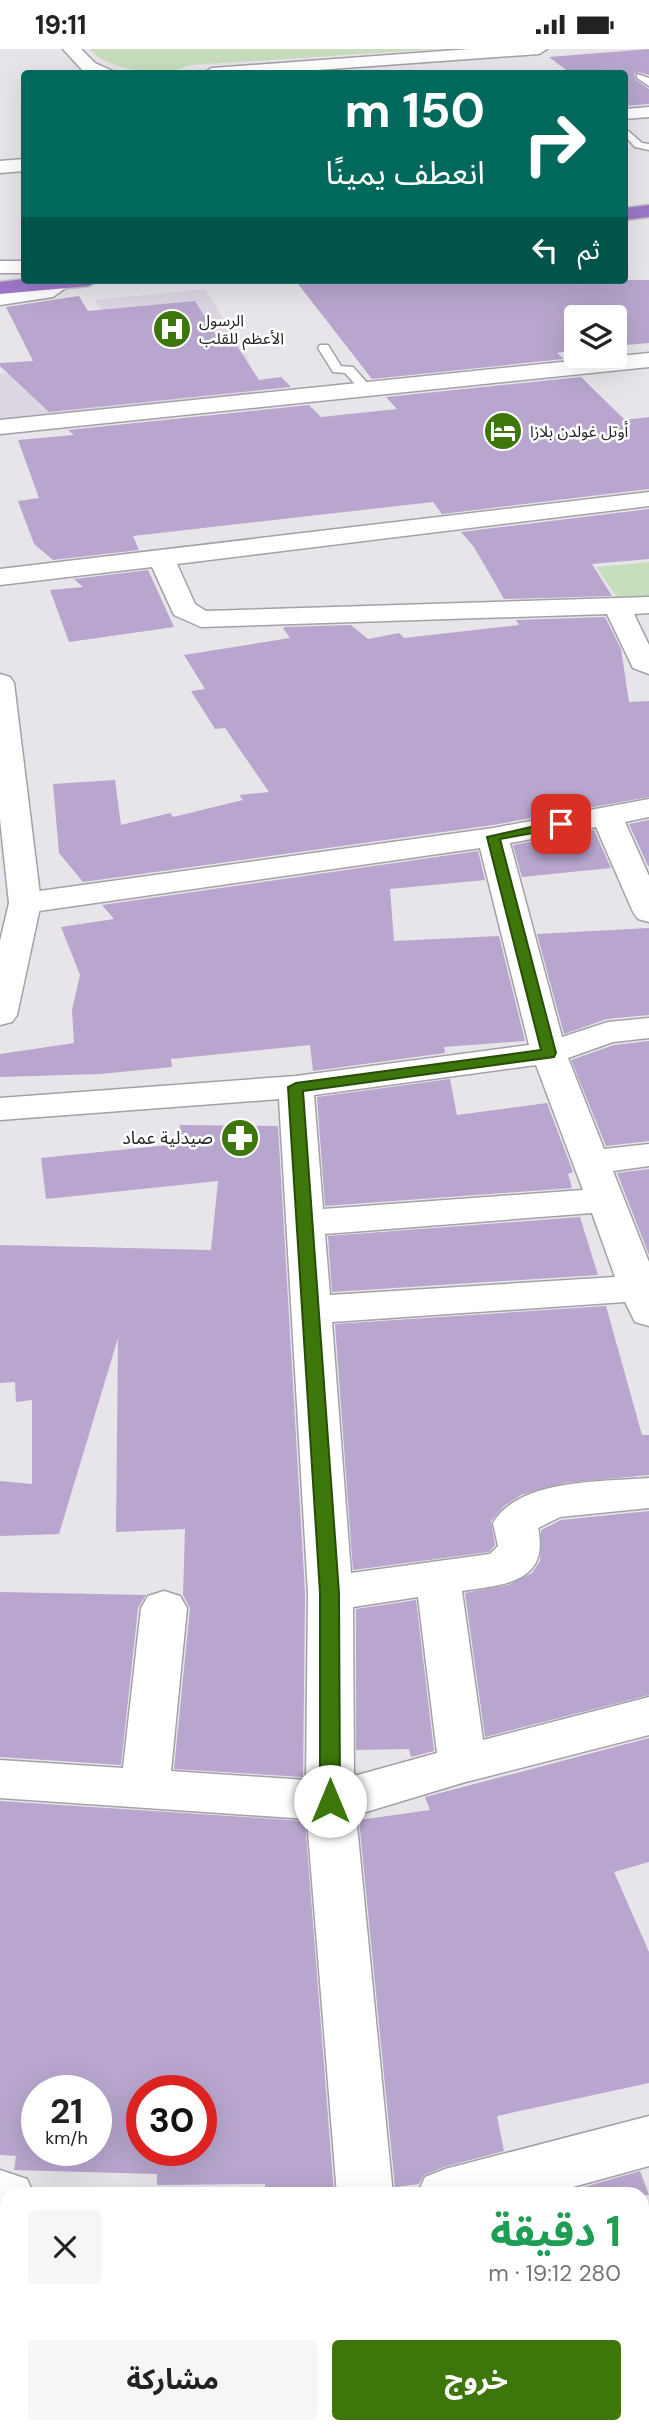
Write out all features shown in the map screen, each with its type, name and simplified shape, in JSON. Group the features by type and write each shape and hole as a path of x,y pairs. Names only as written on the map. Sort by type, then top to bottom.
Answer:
{"highway":[{"path":"628,213 649,211"},
{"path":"628,232 649,230"},
{"path":"0,270 21,269"},
{"path":"0,288 42,284"}],"street":[{"path":"71,49 89,67 98,70"},
{"path":"248,70 491,50 539,49"},
{"path":"628,114 649,111"},
{"path":"0,167 21,165"},
{"path":"0,299 45,292 59,284"},
{"path":"0,427 649,360"},
{"path":"0,577 649,499"},
{"path":"161,558 184,609 201,619 649,605"},
{"path":"615,605 643,662 649,666"},
{"path":"0,683 6,782 26,903 0,1015"},
{"path":"26,903 493,837 649,809"},
{"path":"607,816 649,912"},
{"path":"309,1310 643,1300 608,1200 549,1053 493,837"},
{"path":"0,1109 296,1087 549,1053 608,1032 649,1028"},
{"path":"296,1087 330,1593 330,1801 364,2187"},
{"path":"593,1162 649,1155"},
{"path":"304,1223 608,1200"},
{"path":"330,1593 501,1569 518,1556 520,1546 515,1523 535,1510 563,1502 649,1493"},
{"path":"439,1576 462,1764"},
{"path":"145,1789 164,1608"},
{"path":"0,1779 330,1801 378,1791 462,1764 649,1716"},
{"path":"475,2187 649,2141"}],"lane":[{"path":"640,76 649,83"},
{"path":"628,134 639,145 649,147"},
{"path":"324,348 337,369 349,370 367,390"}],"shaded area":[{"name":"الرسول الأعظم للقلب","path":"205,289 248,358 256,394 0,420 0,374 132,359 95,300"}],"green space":[{"path":"90,49 439,49 190,65 172,70 137,70 109,63"},
{"path":"649,562 649,600 621,603 596,567"}],"building":[{"path":"649,49 649,75 638,72 634,74 636,80 649,89 649,104 628,106 628,70 566,70 549,57"},
{"path":"628,280 649,280 649,343 627,345 627,305 564,305 564,352 557,353 564,359 372,379 298,284 628,284"},
{"name":"الرسول الأعظم للقلب","path":"79,296 88,311 195,301 216,335 229,334 259,380 281,377 291,387 49,412 0,366 0,363 33,361 6,307"},
{"path":"581,377 625,420 649,417 649,489 442,514 433,502 133,536 139,550 53,560 34,544 18,501 39,498 18,440 74,435 68,430 309,405 321,417 397,409 386,397"},
{"path":"649,509 649,559 592,564 612,596 504,599 474,547 461,532"},
{"path":"148,570 174,627 69,642 50,590 83,587 74,579"},
{"path":"605,617 621,649 629,702 649,701 649,797 493,825 83,882 59,853 53,784 115,780 121,825 170,813 173,817 243,800 239,795 269,792 225,728 215,729 191,691 205,689 184,655 290,638 283,628 285,627 351,625 368,639 399,633 404,638 519,625 516,620"},
{"path":"649,820 649,866 648,866 629,824"},
{"path":"594,830 611,868 522,877 513,845"},
{"path":"478,851 485,880 390,889 394,941 499,936 525,1041 444,1047 445,1053 313,1071 310,1045 171,1059 172,1067 100,1074 0,1077 0,1054 74,1043 72,1010 80,975 61,927 114,919 102,905"},
{"path":"649,928 649,1015 607,1019 564,1034 537,934"},
{"path":"649,1041 649,1141 606,1146 571,1060 614,1045"},
{"path":"450,1079 457,1115 547,1103 573,1172 568,1174 572,1188 325,1206 317,1097"},
{"path":"180,1125 278,1126 305,1593 303,1777 174,1769 190,1608 183,1595 185,1529 116,1532 118,1338 59,1534 0,1536 0,1481 32,1484 32,1400 16,1402 15,1382 0,1383 0,1245 211,1250 218,1181 46,1199 41,1158 178,1144"},
{"path":"649,1169 649,1255 617,1173"},
{"path":"580,1217 598,1275 332,1292 328,1236"},
{"path":"606,1306 642,1435 649,1435 649,1475 564,1483 521,1495 504,1506 491,1521 495,1545 489,1552 353,1570 335,1324"},
{"path":"649,1511 649,1695 485,1737 465,1593 508,1585 532,1573 540,1561 541,1530 561,1520"},
{"path":"0,1592 146,1595 138,1608 121,1765 0,1757"},
{"path":"416,1600 434,1751 411,1757 409,1749 356,1750 356,1609"},
{"path":"649,1738 649,1862 614,1872 649,1952 649,2083 497,2116 504,2151 444,2167 424,2175 419,2184 395,2187 359,1820 430,1810 425,1797"},
{"path":"0,1801 305,1821 333,2187 265,2187 265,2184 157,2185 157,2174 14,2170 16,2156 0,2155"},
{"path":"640,2171 646,2187 584,2187"}],"place":[{"name":"الرسول الأعظم للقلب","path":"172,329"},
{"name":"أوتل غولدن بلازا","path":"503,431"},
{"name":"صيدلية عماد","path":"240,1138"}],"route":[{"path":"330,1801 330,1593 296,1087 549,1053 493,837 561,824"}]}
